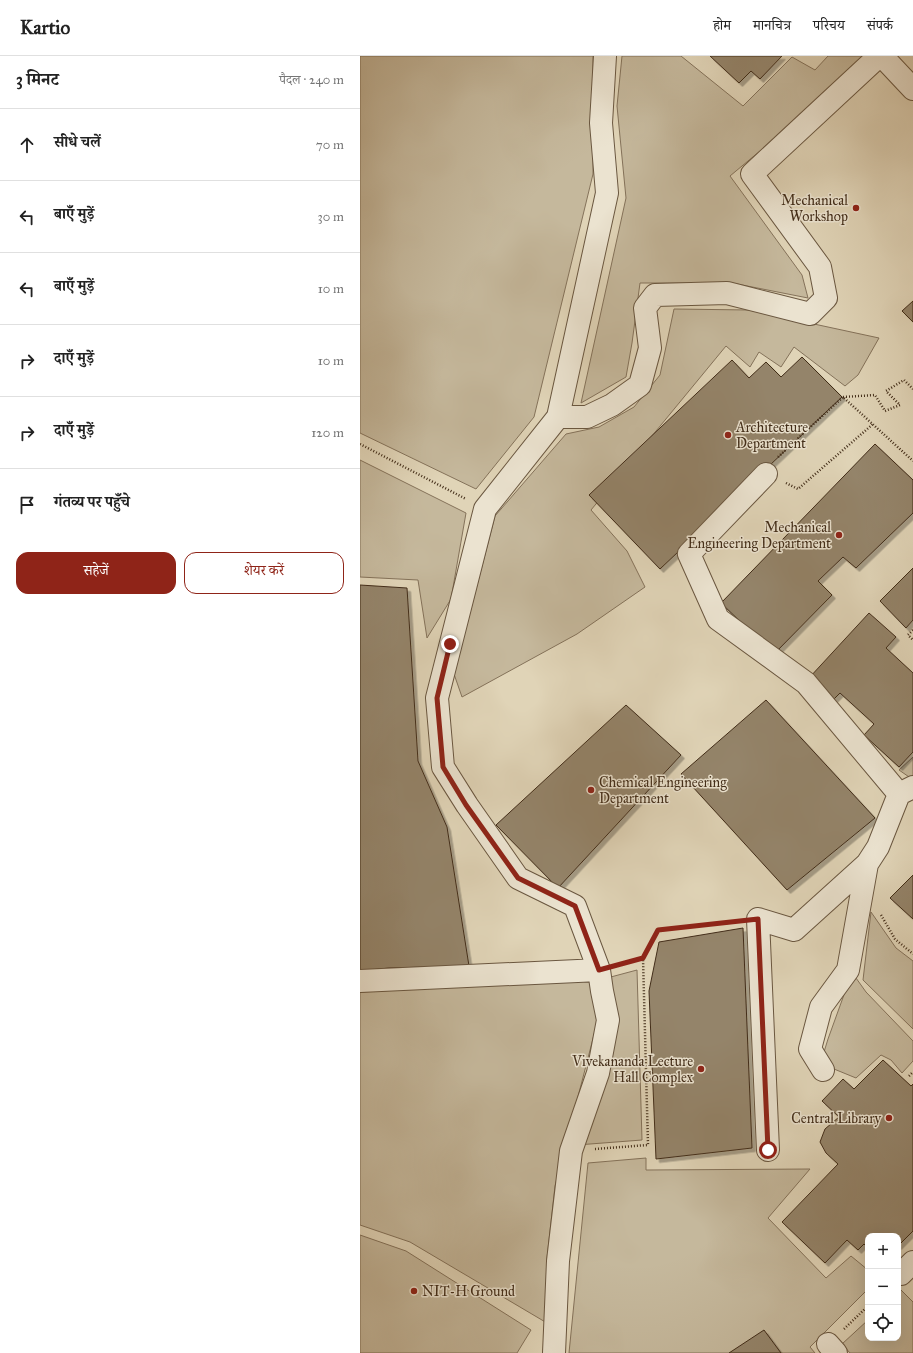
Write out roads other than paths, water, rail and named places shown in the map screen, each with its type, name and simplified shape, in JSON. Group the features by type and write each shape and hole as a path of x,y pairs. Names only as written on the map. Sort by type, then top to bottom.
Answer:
{"street":[{"path":"554,1353 558,1262 571,1151 598,1073 608,1020 599,970 575,906 518,878 466,805 443,767 437,698 485,509 558,417 607,194 601,124 605,56"},
{"path":"558,417 587,417 612,405 640,385 650,348 646,308 656,294 727,293 810,314 826,298 820,267 752,174 880,56 913,89"},
{"path":"766,474 690,554 718,619 806,683 906,790 878,847 867,864 794,930 758,919 768,1150"},
{"path":"823,1070 810,1049 821,1007 848,970 867,864"},
{"path":"360,981 599,970"}],"place":[{"name":"Mechanical Workshop","path":"856,208"},
{"name":"Architecture Department","path":"728,435"},
{"name":"Mechanical Engineering Department","path":"839,535"},
{"name":"Chemical Engineering Department","path":"591,790"},
{"name":"Vivekananda Lecture Hall Complex","path":"701,1069"},
{"name":"Central Library","path":"889,1118"},
{"name":"NIT-H Ground","path":"414,1291"}]}
